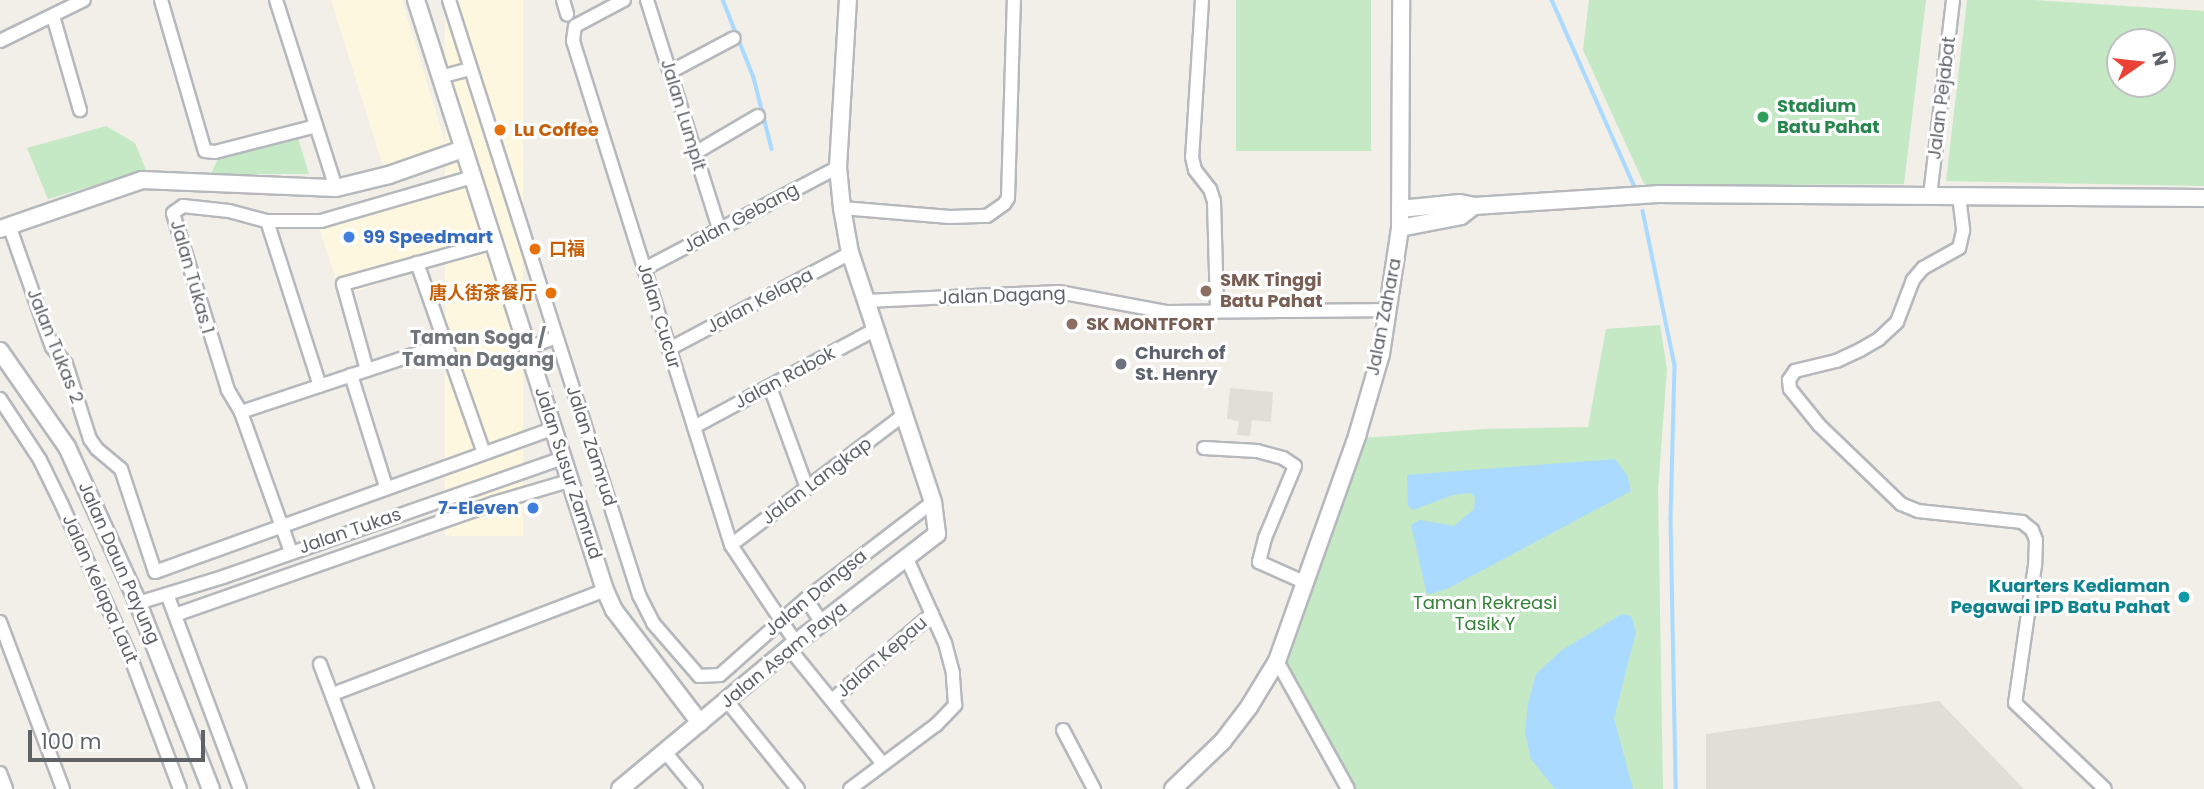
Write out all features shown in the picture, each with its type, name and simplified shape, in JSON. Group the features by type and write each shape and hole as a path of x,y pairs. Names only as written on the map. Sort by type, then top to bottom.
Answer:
{"street":[{"path":"0,41 85,0"},
{"path":"161,0 205,151 215,152 316,126"},
{"path":"276,0 336,188"},
{"name":"Jalan Susur Zamrud","path":"416,0 605,590 614,610 701,723"},
{"name":"Jalan Zamrud","path":"449,0 644,608 653,623 699,676"},
{"path":"563,0 567,14"},
{"name":"Jalan Cucur","path":"624,0 575,26 573,41 731,545 781,620 793,645 883,764"},
{"name":"Jalan Lumpit","path":"647,0 719,229"},
{"path":"848,0 838,167 842,208 850,253 902,416 933,502"},
{"path":"842,208 950,217 988,216 1004,204 1008,198 1014,0"},
{"path":"1202,0 1192,157 1195,170 1210,189 1214,201 1217,311"},
{"name":"Jalan Zahara","path":"1173,789 1223,740 1249,707 1277,661 1357,436 1381,354 1400,228 1401,0"},
{"name":"Jalan Pejabat","path":"1930,196 1953,0"},
{"path":"53,16 80,110"},
{"path":"670,72 734,38"},
{"path":"440,77 470,69"},
{"path":"695,153 758,116"},
{"path":"5,227 142,180 336,188 389,175 463,149"},
{"name":"Jalan Gebang","path":"644,269 838,167"},
{"name":"Jalan Tukas 1","path":"291,552 241,412 228,390 172,217 177,208 183,206 229,211 267,221 321,221 472,177"},
{"path":"1400,209 1460,203 1474,206 1658,194 2204,198"},
{"path":"1959,196 1963,231 1959,248 1923,268 1913,280 1896,322 1879,340 1860,351 1836,361 1795,371 1789,380 1790,389 1819,425 1901,505 1919,511 2022,522 2032,530 2036,540 2035,565 2015,704 2105,789"},
{"path":"1400,228 1461,216 1474,206"},
{"path":"267,221 320,386"},
{"name":"Jalan Tukas 2","path":"5,227 52,347 67,367 90,439 97,449 121,469 153,571 158,573 282,524"},
{"path":"367,370 344,284 493,242"},
{"name":"Jalan Kelapa","path":"669,349 850,253"},
{"path":"417,264 484,453"},
{"name":"Jalan Dagang","path":"866,302 1059,292 1167,312 1389,310"},
{"name":"Jalan Rabok","path":"694,428 876,329"},
{"path":"528,348 556,337"},
{"path":"241,412 445,344"},
{"name":"Jalan Daun Payung","path":"2,356 66,447 138,603 211,789"},
{"path":"351,375 386,487"},
{"path":"770,387 807,488"},
{"name":"Jalan Kelapa Laut","path":"0,399 40,460 62,505 130,656 180,789"},
{"name":"Jalan Langkap","path":"731,545 902,416"},
{"path":"282,524 553,429"},
{"path":"1204,448 1257,451 1283,458 1295,466 1265,538 1259,562 1304,582"},
{"name":"Jalan Tukas","path":"138,603 562,458"},
{"path":"175,615 482,507 569,481"},
{"name":"Jalan Dangsa","path":"699,676 720,675 806,599 933,502"},
{"name":"Jalan Asam Paya","path":"620,789 793,645 937,534 933,502"},
{"path":"850,789 936,725 955,705 955,691 945,643 907,559"},
{"path":"333,694 605,590"},
{"path":"167,594 240,789"},
{"path":"806,599 822,623"},
{"name":"Jalan Kepau","path":"832,700 932,614"},
{"path":"0,622 31,696 63,789"},
{"path":"1277,661 1348,789"},
{"path":"320,664 367,789"},
{"path":"727,701 798,789"},
{"path":"1063,730 1094,789"},
{"path":"666,753 696,789"},
{"path":"0,772 6,789"}],"shaded area":[{"path":"331,0 402,0 450,159 388,182"},
{"path":"445,0 523,0 523,536 445,536"},
{"path":"464,175 488,248 341,296 318,223"},
{"path":"1230,388 1273,392 1271,422 1252,420 1250,436 1237,435 1239,421 1227,419"},
{"path":"1939,701 2024,789 1706,789 1706,734"}],"green space":[{"path":"1236,0 1371,0 1371,151 1236,151"},
{"name":"Stadium Batu Pahat","path":"1589,0 1926,0 1904,184 1645,186 1583,50"},
{"path":"1967,0 2034,0 2204,11 2204,186 1946,181"},
{"path":"106,126 135,143 146,170 48,199 27,148"},
{"path":"297,135 309,174 211,174 219,156"},
{"name":"Taman Rekreasi Tasik Y","path":"1660,325 1667,369 1658,490 1663,789 1355,789 1284,656 1363,438 1485,429 1588,427 1606,329"}],"water":[{"path":"1615,459 1627,475 1631,491 1449,588 1427,595 1411,525 1420,520 1454,526 1474,509 1475,497 1471,493 1453,495 1413,510 1408,506 1407,475"},
{"path":"1622,614 1631,616 1636,632 1614,718 1633,789 1555,789 1531,759 1525,732 1528,703 1536,674 1562,650"}],"waterway":[{"path":"723,0 754,78 772,149"},
{"path":"1552,0 1636,190"},
{"path":"1643,211 1675,366 1671,518 1676,789"}],"place":[{"name":"Stadium Batu Pahat","path":"1763,117"},
{"name":"Lu Coffee","path":"500,130"},
{"name":"99 Speedmart","path":"349,237"},
{"name":"口福","path":"535,249"},
{"name":"SMK Tinggi Batu Pahat","path":"1206,291"},
{"name":"唐人街茶餐厅","path":"551,293"},
{"name":"SK MONTFORT","path":"1072,324"},
{"name":"Church of St. Henry","path":"1121,364"},
{"name":"7-Eleven","path":"533,508"},
{"name":"Kuarters Kediaman Pegawai IPD Batu Pahat","path":"2184,597"}],"district":[{"name":"Taman Soga / Taman Dagang","path":"478,349"}]}
